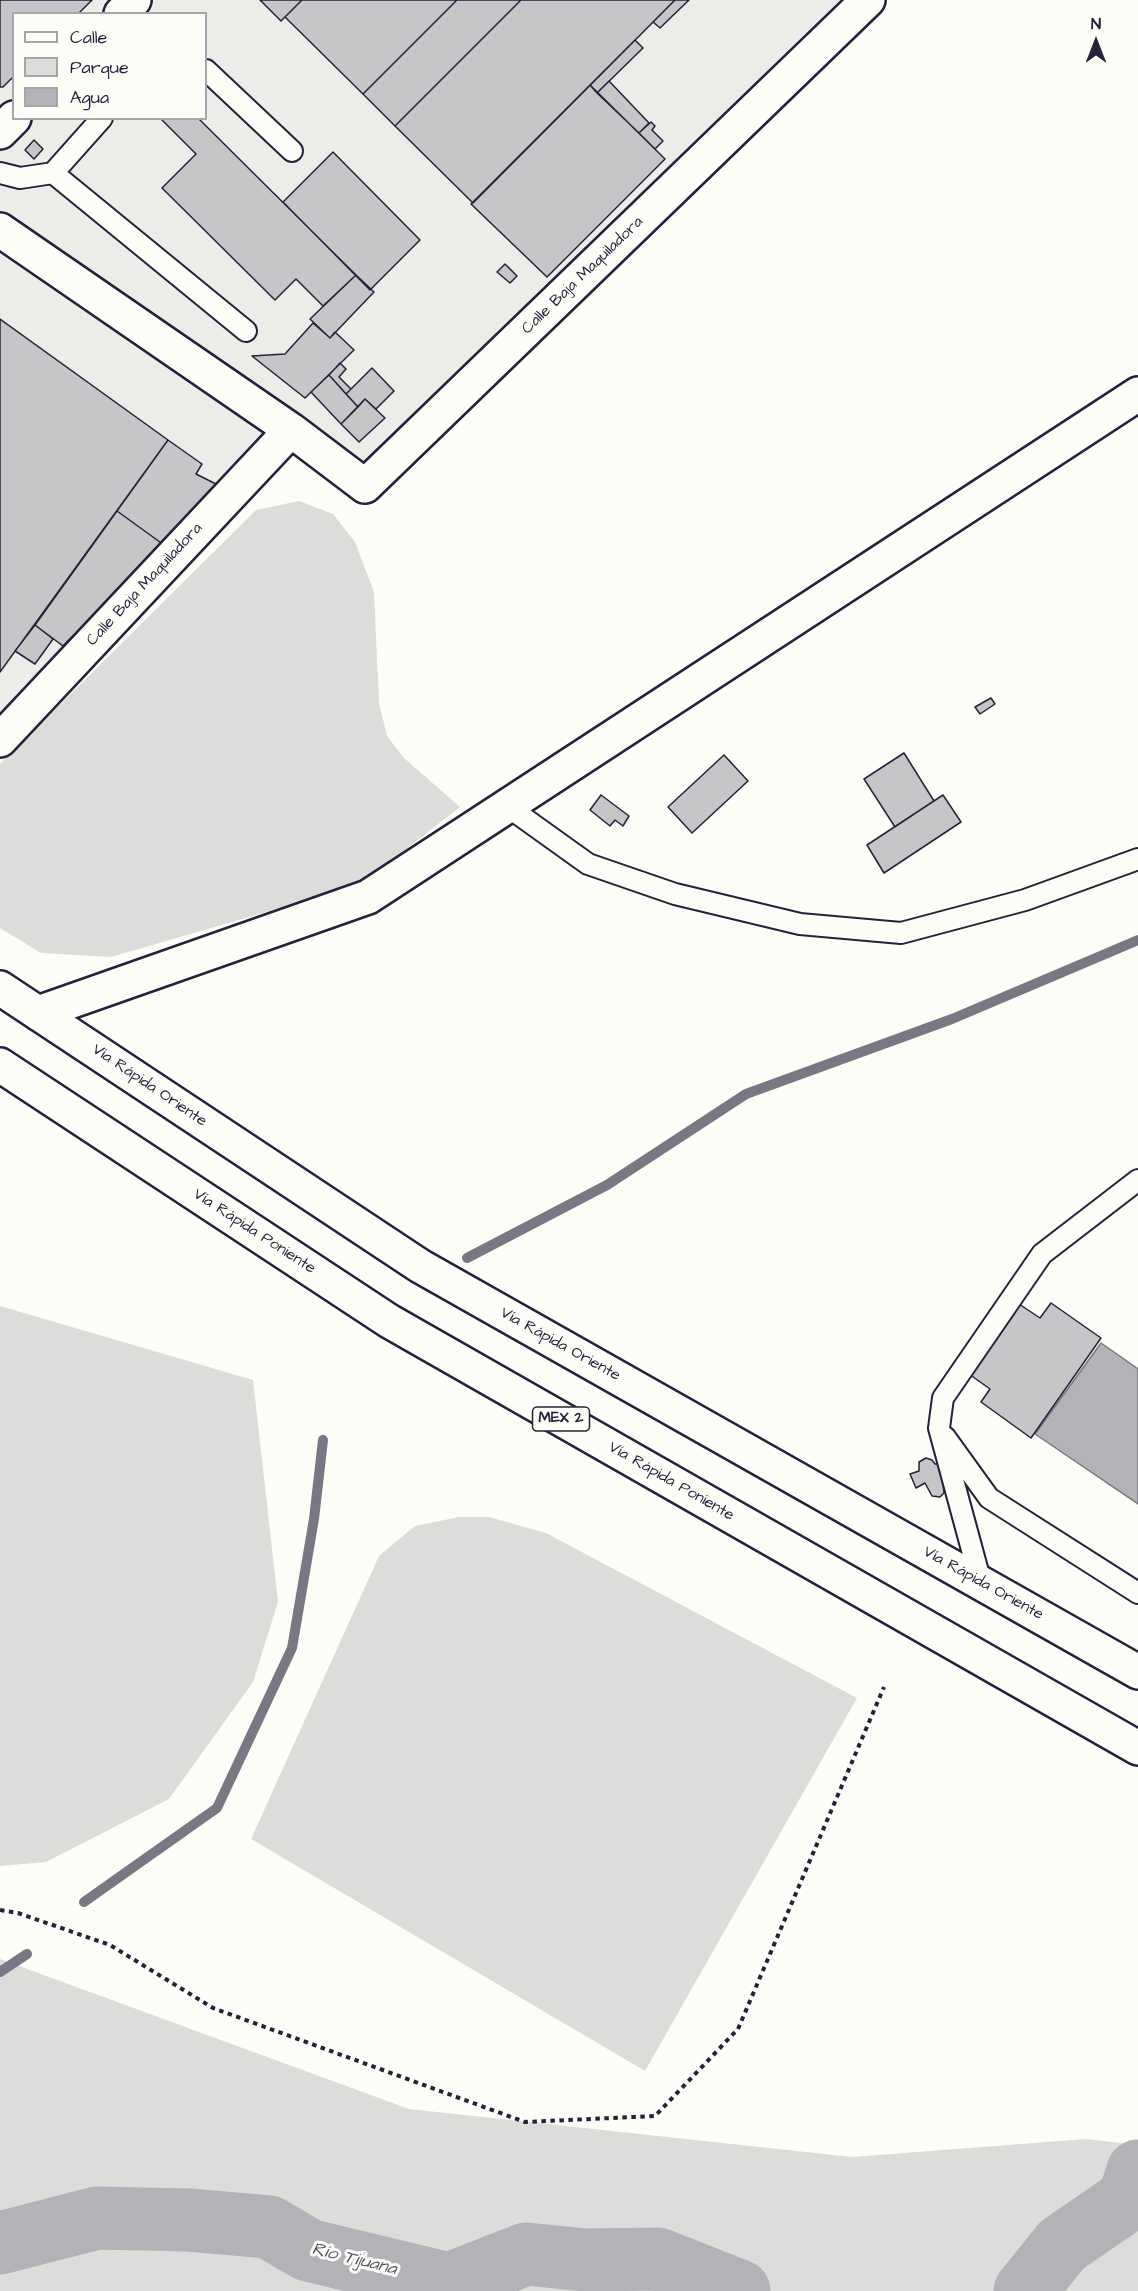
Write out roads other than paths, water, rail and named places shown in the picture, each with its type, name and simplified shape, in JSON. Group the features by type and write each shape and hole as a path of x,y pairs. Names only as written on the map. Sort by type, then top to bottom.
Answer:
{"main road":[{"path":"123,12 135,0"},
{"name":"Calle Baja Maquiladora","path":"0,230 291,430 365,486 868,0"},
{"path":"0,132 12,120"},
{"path":"38,1013 368,897 1138,394"},
{"name":"Calle Baja Maquiladora","path":"0,740 291,430"},
{"name":"Vía Rápida Oriente","path":"0,988 420,1266 1138,1672"},
{"name":"Vía Rápida Poniente","path":"0,1065 389,1321 1138,1748"}],"lane":[{"path":"207,71 292,151"},
{"path":"0,173 20,178 53,173 100,120"},
{"path":"53,173 246,331"},
{"path":"507,806 588,864 675,894 800,924 901,933 1025,900 1138,860"},
{"path":"981,1583 939,1428 943,1398 1042,1254 1138,1180"},
{"path":"939,1428 989,1498 1138,1593"}],"water":[{"path":"1101,1343 1138,1369 1138,1504 1035,1434"}],"waterway":[{"path":"467,1258 607,1185 746,1094 952,1019 1138,940"},
{"path":"84,1902 217,1808 292,1648 314,1519 323,1440"},
{"path":"0,1972 27,1954"},
{"name":"Río Tijuana","path":"1025,2291 1062,2245 1129,2199 1138,2171"},
{"name":"Río Tijuana","path":"0,2243 97,2218 188,2220 269,2227 308,2250 449,2284 526,2254 586,2260 658,2259 739,2291"}]}
